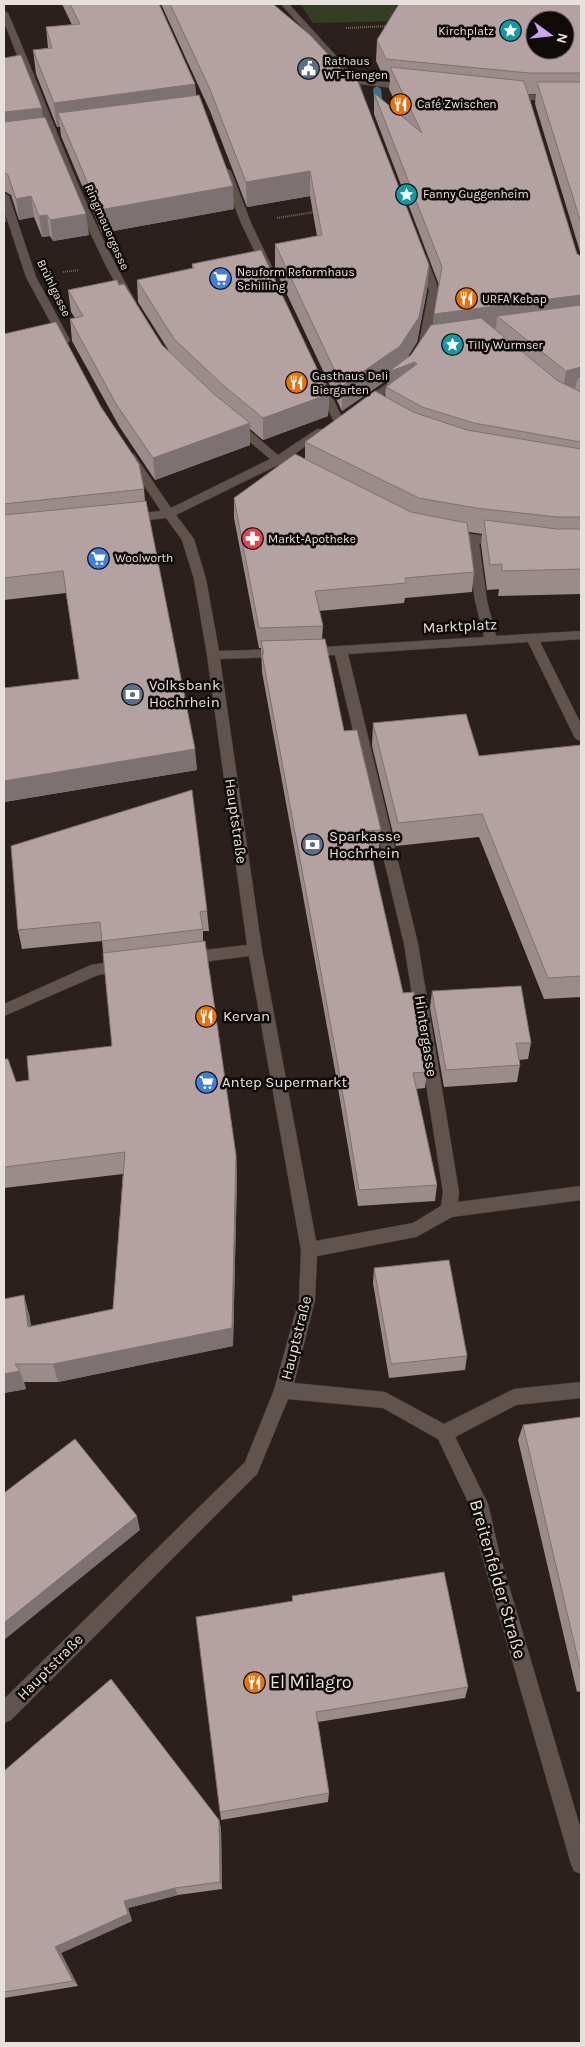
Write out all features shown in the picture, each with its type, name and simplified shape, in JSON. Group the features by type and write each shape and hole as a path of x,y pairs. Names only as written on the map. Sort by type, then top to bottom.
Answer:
{"street":[{"path":"285,4 354,81 365,108"},
{"name":"Ringmauergasse","path":"4,14 26,63 108,265 139,315"},
{"path":"354,81 421,88"},
{"path":"498,96 528,103 581,99"},
{"path":"222,158 246,223 271,277"},
{"name":"Brühlgasse","path":"4,196 31,277 69,348"},
{"path":"120,519 169,514 278,460 344,416 369,406 404,375 411,363 429,342 434,290 417,246"},
{"path":"317,375 344,416"},
{"path":"227,418 278,460 295,469"},
{"path":"122,442 169,514"},
{"name":"Hauptstraße","path":"4,1713 251,1468 283,1390 307,1300 309,1250 254,950 213,655 200,579 188,539 169,514"},
{"path":"439,533 508,543"},
{"path":"473,539 481,601 491,641"},
{"name":"Marktplatz","path":"213,655 341,651 581,635"},
{"path":"532,639 581,736"},
{"name":"Hintergasse","path":"341,651 411,944 451,1192 449,1210"},
{"path":"176,959 254,950"},
{"path":"4,1010 96,969 136,964"},
{"path":"309,1250 416,1230 449,1210 581,1193"},
{"path":"283,1390 385,1400 444,1433 514,1398 581,1390"},
{"name":"Breitenfelder Straße","path":"444,1433 479,1504 490,1556 581,1864"}],"path":[{"path":"353,27 399,25"},
{"path":"246,223 323,211"},
{"path":"31,277 108,265"}],"green space":[{"path":"300,4 394,4 398,7 458,20 313,23"}],"building":[{"path":"70,4 159,4 195,84 54,103 33,50 52,48 46,27 80,24"},
{"path":"170,4 273,4 310,35 351,79 355,74 429,265 419,317 400,346 342,386 275,244 322,235 310,171 246,182 209,87"},
{"path":"399,4 581,4 581,73 529,73 386,59 377,40"},
{"path":"21,55 42,108 4,112 4,58"},
{"path":"390,67 524,81 577,254 581,256 581,295 434,314 442,267 374,93 422,133"},
{"path":"537,82 581,82 581,223"},
{"path":"199,95 233,186 99,210 58,113"},
{"path":"45,117 86,214 50,220 47,215 39,216 31,196 16,199 8,175 4,172 4,122"},
{"path":"261,250 329,394 263,418 224,386 174,339 137,280 194,268 192,264"},
{"path":"117,280 119,285 124,284 162,345 214,394 250,423 153,458 116,404 70,319 83,316 68,290"},
{"path":"581,305 581,367 566,371 497,316"},
{"path":"481,318 558,381 581,392 581,442 474,423 422,407 386,387 417,364 415,362 388,372 411,355 431,325"},
{"path":"56,322 101,407 139,464 144,489 4,504 4,334"},
{"path":"375,391 413,412 467,430 581,449 581,517 557,517 476,508 419,498 305,442"},
{"path":"295,454 411,512 467,523 474,572 405,578 406,583 315,591 323,626 259,628 234,498"},
{"path":"146,501 195,749 4,781 4,688 79,679 63,571 4,578 4,515"},
{"path":"484,520 557,529 581,529 581,569 502,571 502,564 490,565"},
{"path":"325,639 344,731 357,730 381,830 366,831 403,993 414,992 427,1072 413,1073 437,1185 359,1190 261,641"},
{"path":"466,714 479,756 581,745 581,976 548,978 482,814 398,823 373,723"},
{"path":"192,790 207,911 200,912 203,929 102,941 100,922 18,930 11,846"},
{"path":"205,941 236,1155 232,1328 53,1364 15,1364 20,1371 4,1374 4,1299 24,1295 28,1327 113,1309 125,1152 4,1167 4,1059 8,1059 16,1082 29,1080 27,1056 112,1046 103,953"},
{"path":"521,986 531,1043 516,1043 520,1065 446,1070 432,991"},
{"path":"449,1260 467,1356 391,1364 374,1268"},
{"path":"581,1417 581,1672 523,1425"},
{"path":"75,1439 137,1516 4,1623 4,1493"},
{"path":"444,1572 468,1687 316,1712 329,1793 220,1812 196,1617 293,1601 292,1596"},
{"path":"111,1679 219,1820 220,1882 175,1888 124,1901 128,1914 55,1947 73,1981 4,1992 4,1771"}],"waterway":[{"path":"377,89 380,115"}],"place":[{"name":"Kirchplatz","path":"510,31"},
{"name":"Rathaus WT-Tiengen","path":"308,68"},
{"name":"Café Zwischen","path":"401,104"},
{"name":"Fanny Guggenheim","path":"407,194"},
{"name":"Neuform Reformhaus Schilling","path":"221,279"},
{"name":"URFA Kebap","path":"466,299"},
{"name":"Tilly Wurmser","path":"452,345"},
{"name":"Gasthaus Deli Biergarten","path":"296,383"},
{"name":"Markt-Apotheke","path":"252,539"},
{"name":"Woolworth","path":"99,558"},
{"name":"Volksbank Hochrhein","path":"133,694"},
{"name":"Sparkasse Hochrhein","path":"313,845"},
{"name":"Kervan","path":"207,1016"},
{"name":"Antep Supermarkt","path":"206,1082"},
{"name":"El Milagro","path":"254,1682"}]}
